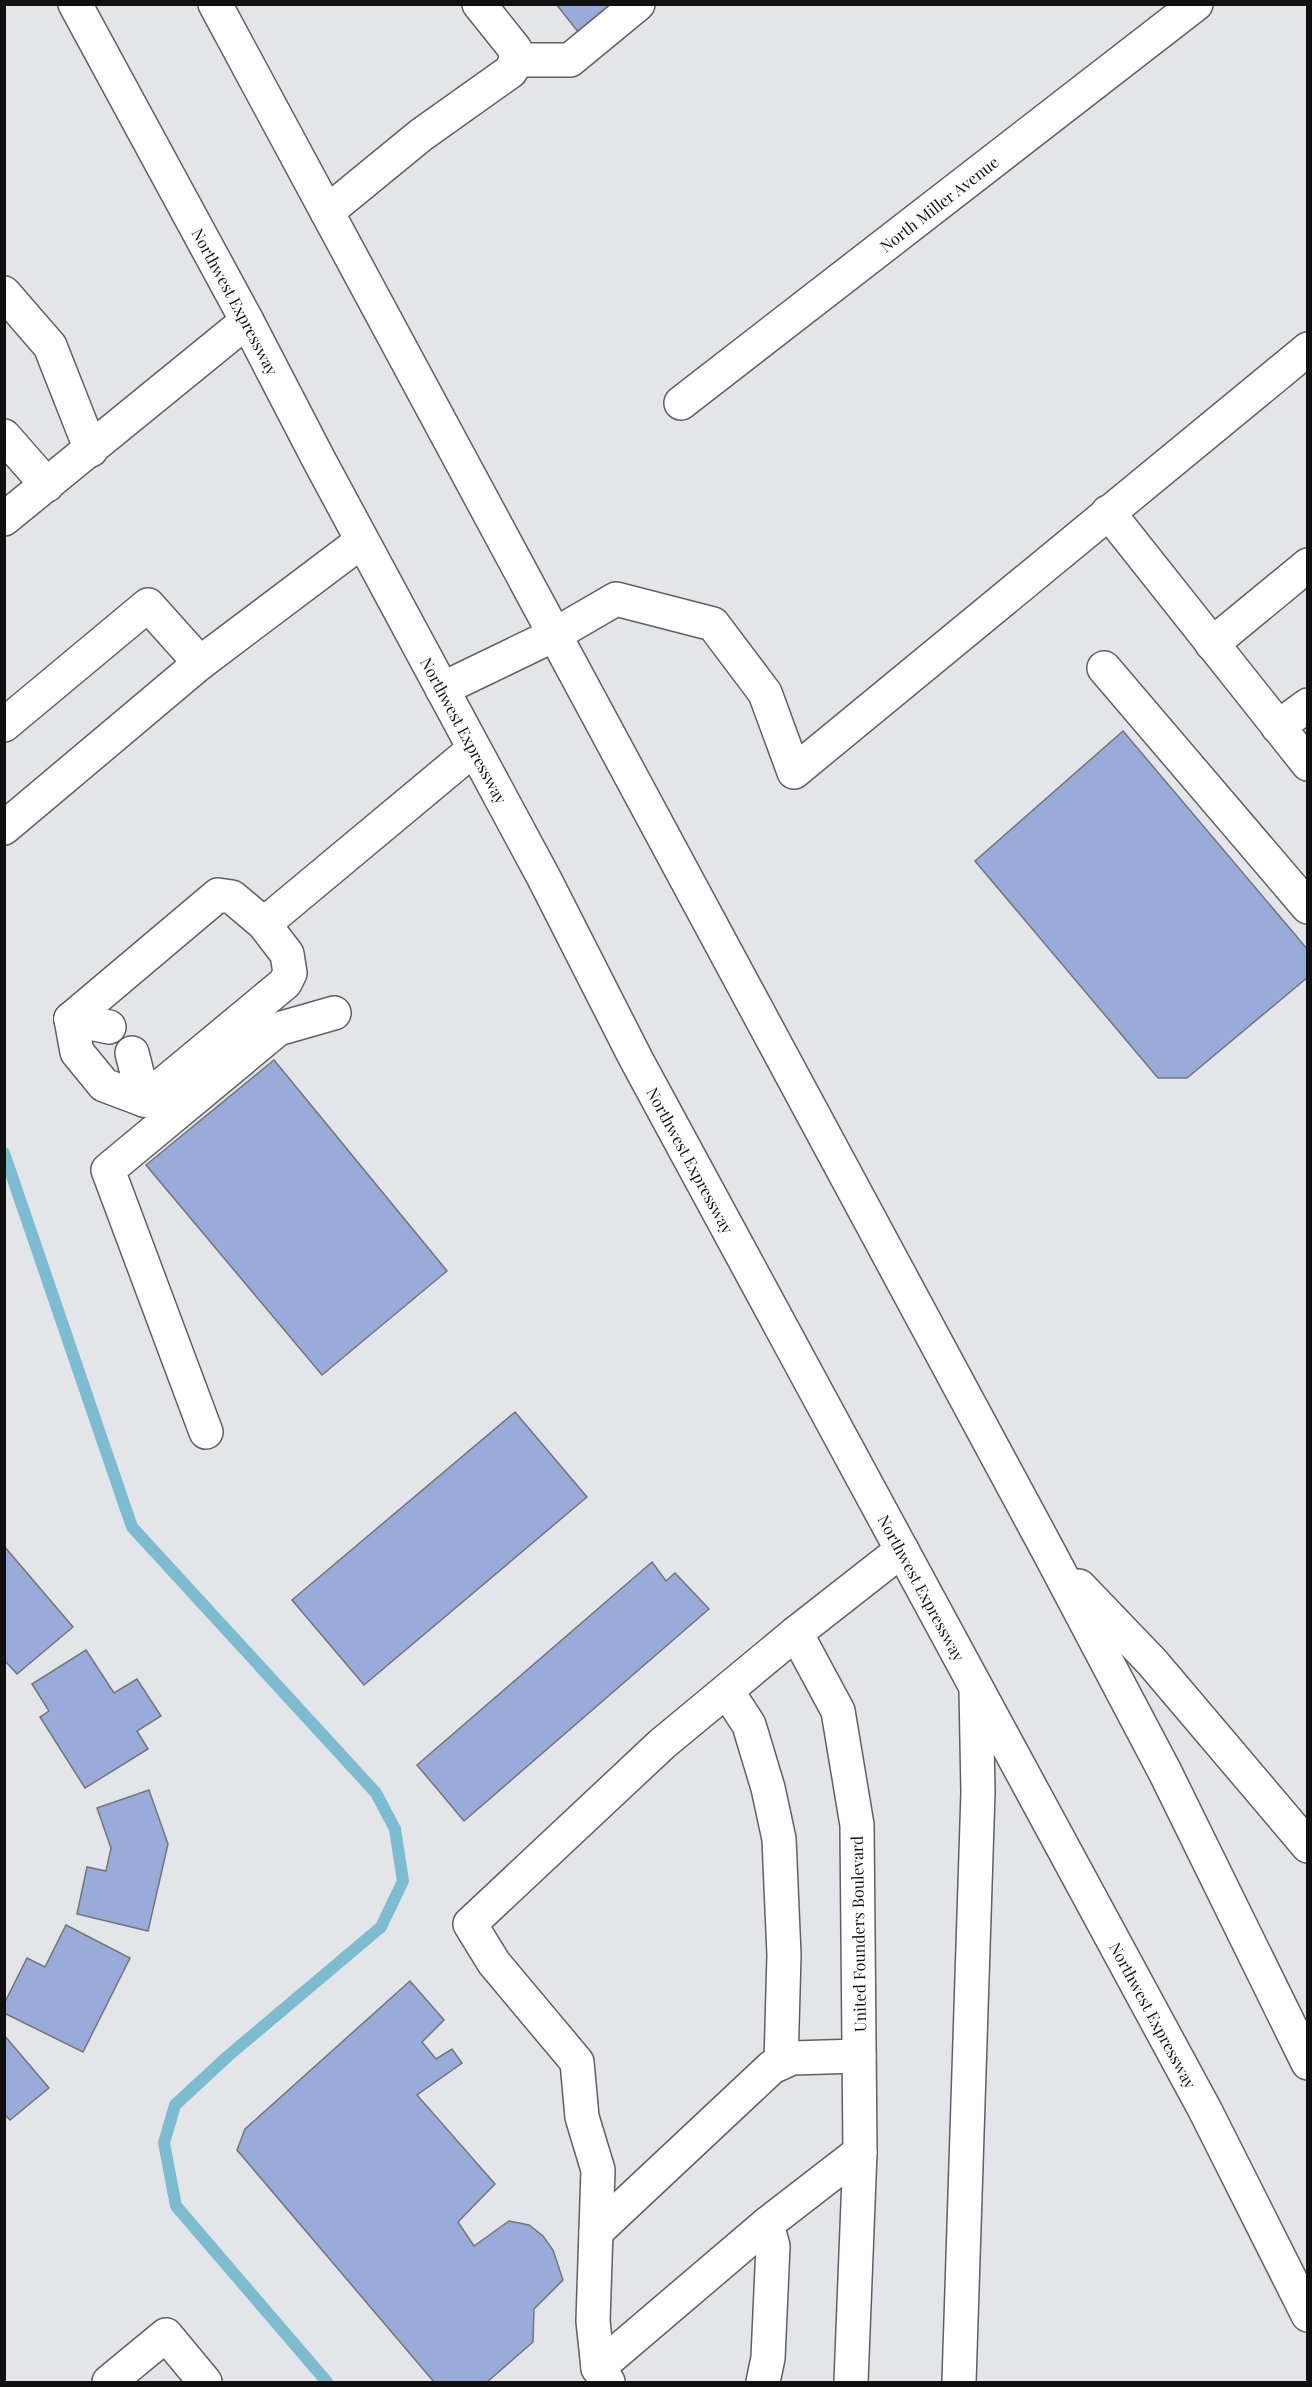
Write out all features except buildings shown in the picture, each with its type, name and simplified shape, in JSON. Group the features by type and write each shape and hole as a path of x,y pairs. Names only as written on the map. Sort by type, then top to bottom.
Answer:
{"main road":[{"name":"Northwest Expressway","path":"75,4 247,321 636,1059 1205,2110 1308,2315"},
{"path":"215,4 1051,1556 1165,1772 1308,2063"},
{"path":"327,212 421,135 511,71 516,60 515,49 479,4"},
{"path":"516,60 570,60 638,4"},
{"name":"North Miller Avenue","path":"681,403 1196,4"},
{"path":"4,293 50,346 91,450"},
{"path":"4,519 247,321"},
{"path":"442,689 554,635 616,599 713,624 765,693 794,772 1308,348"},
{"path":"4,436 46,485"},
{"path":"1108,512 1308,764"},
{"path":"4,828 200,663 362,541"},
{"path":"1212,644 1308,565"},
{"path":"4,724 148,605 200,663"},
{"path":"1104,668 1308,907"},
{"path":"1278,728 1308,705"},
{"path":"264,924 474,749"},
{"path":"71,1019 218,895 232,897 264,924 287,954 290,973 285,983 144,1100"},
{"path":"206,1432 108,1170 278,1029 334,1013"},
{"path":"71,1019 109,1027"},
{"path":"71,1019 77,1052 104,1085 144,1100"},
{"path":"132,1053 144,1100"},
{"path":"603,2375 593,2320 598,2170 582,2117 578,2062 494,1963 470,1924 662,1744 796,1633 902,1550"},
{"path":"1051,1556 1152,1662 1308,1846"},
{"name":"United Founders Boulevard","path":"796,1633 838,1711 856,1825 860,2152 851,2382"},
{"path":"959,2382 978,1792 976,1684"},
{"path":"727,1691 749,1725 768,1788 779,1839 784,1955 782,2063"},
{"path":"596,2232 772,2067 792,2058 859,2056"},
{"path":"603,2375 767,2224 860,2152"},
{"path":"763,2382 768,2358 772,2246 767,2224"},
{"path":"109,2382 166,2336 206,2382"}],"waterway":[{"path":"4,1153 132,1527 376,1793 395,1829 403,1881 381,1927 228,2056 175,2105 164,2143 176,2206 327,2382"}]}
